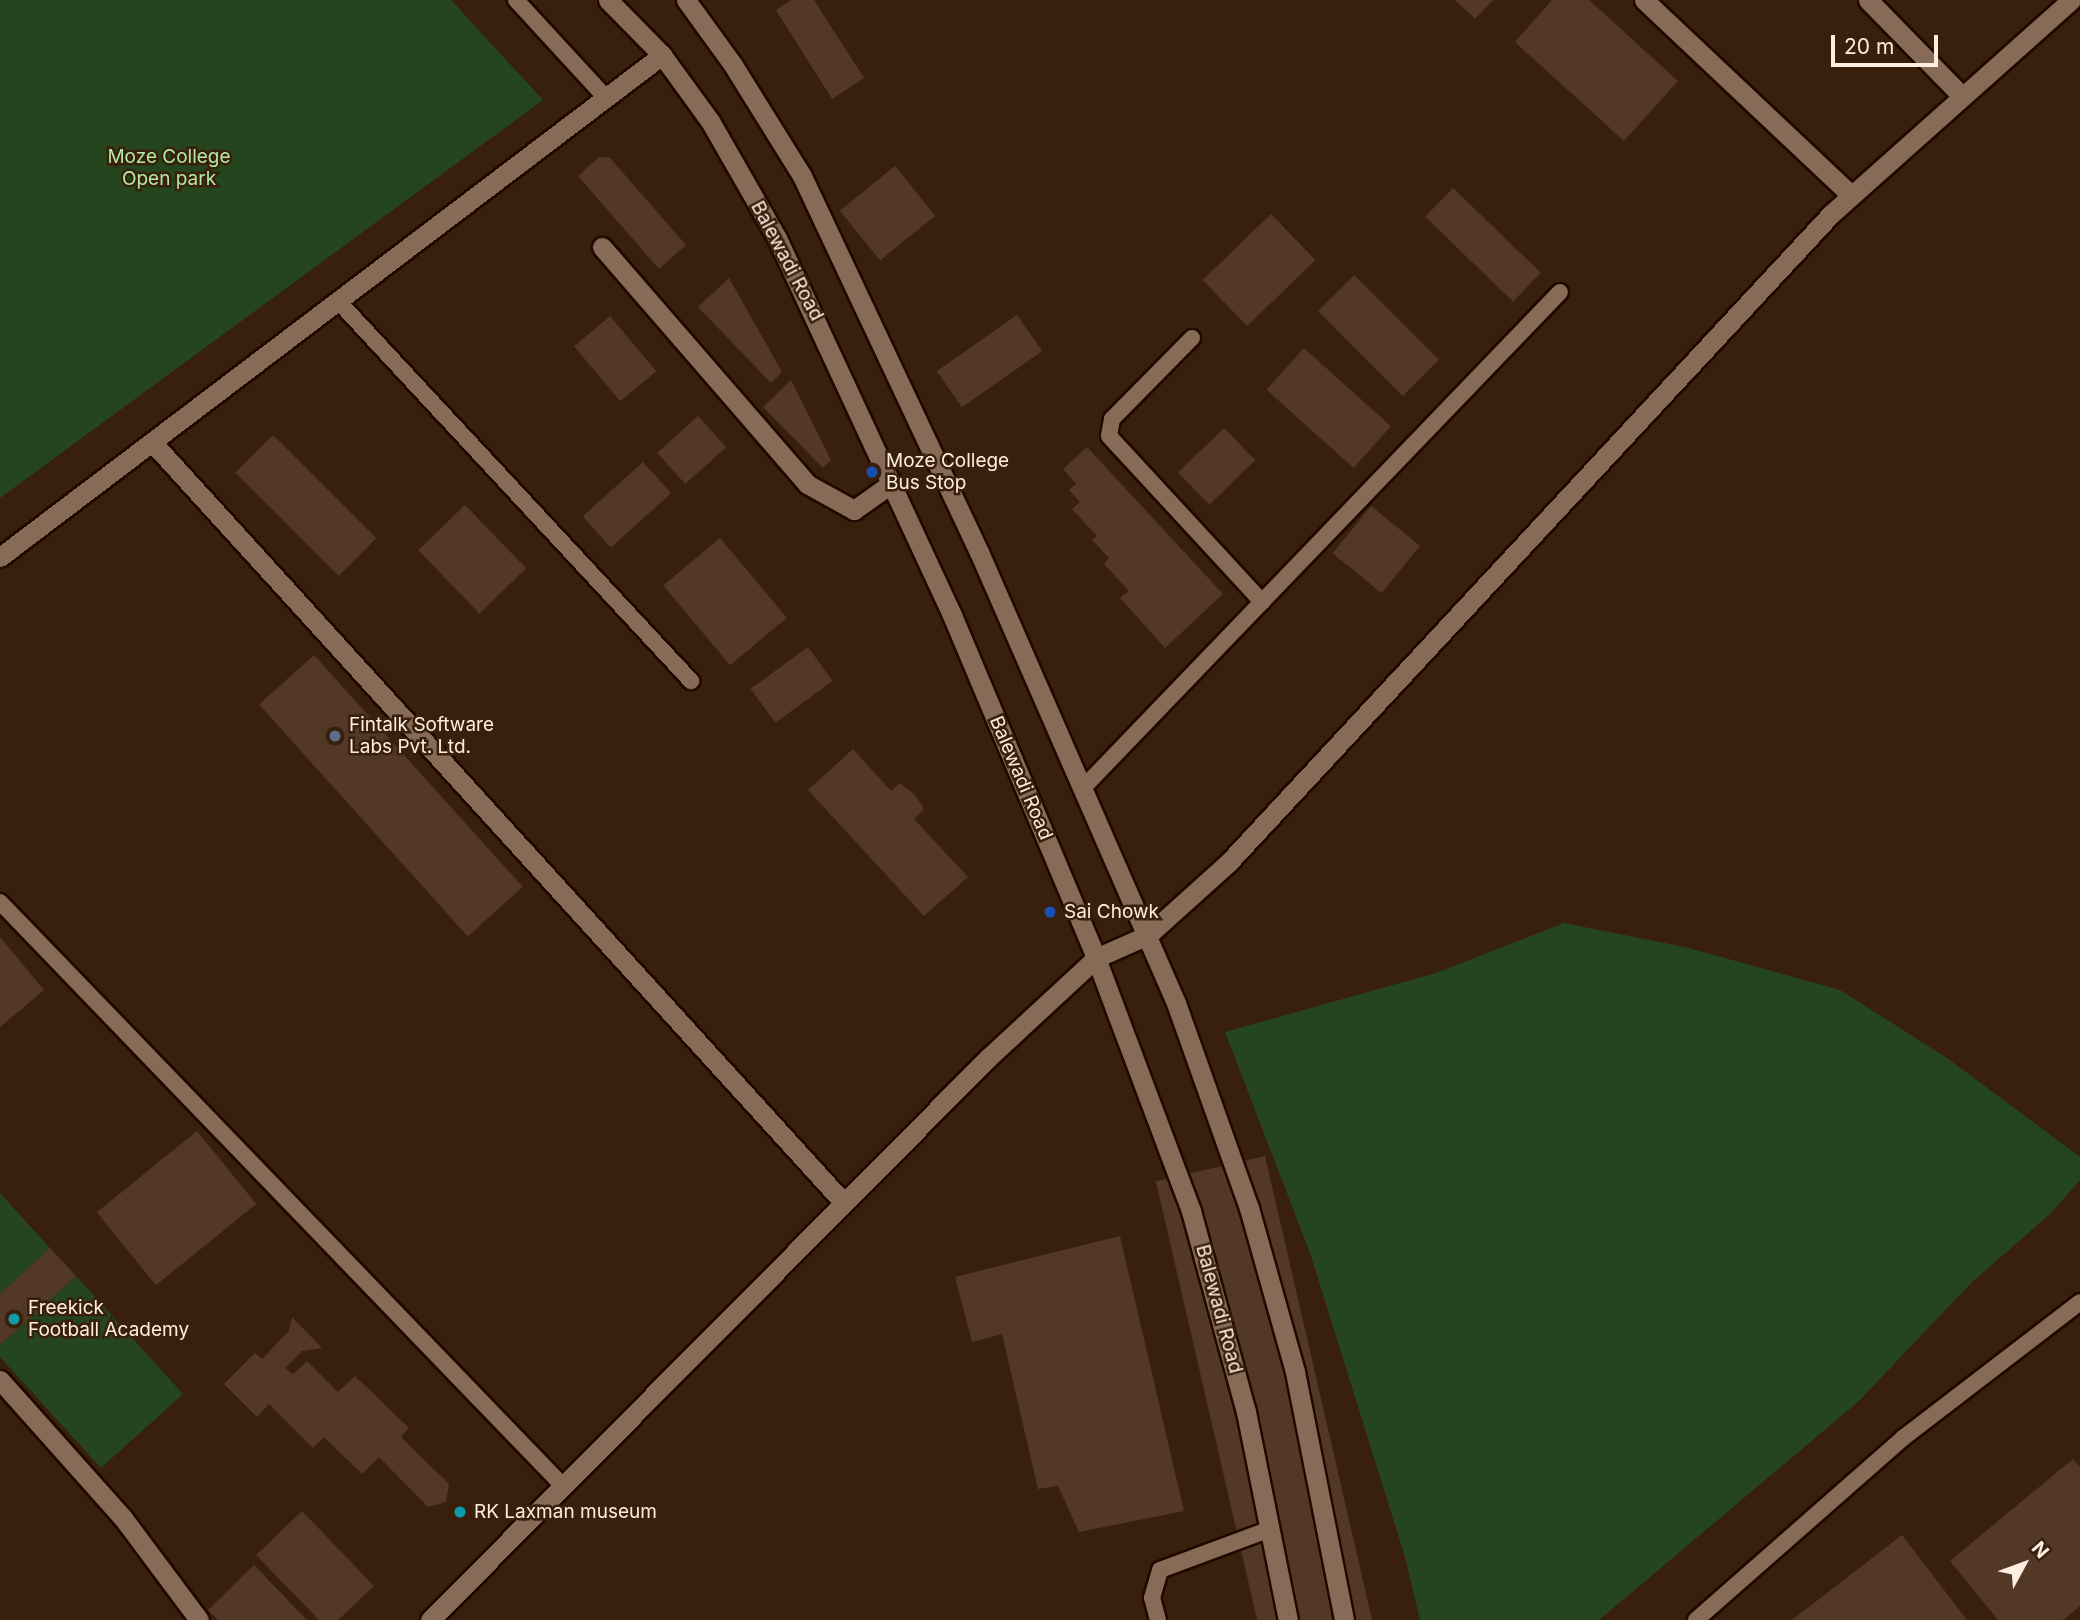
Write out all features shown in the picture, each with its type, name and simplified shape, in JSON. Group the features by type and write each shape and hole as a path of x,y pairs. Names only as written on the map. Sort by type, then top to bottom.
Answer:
{"street":[{"name":"Balewadi Road","path":"608,0 662,55 710,121 777,238 892,482 1096,958 1195,1223 1247,1412 1270,1529 1283,1619"},
{"path":"686,0 733,65 802,176 973,539 1176,1003 1252,1221 1295,1372 1345,1620"},
{"path":"1644,0 1851,195"},
{"path":"1868,0 1960,94"},
{"path":"430,1620 988,1058 1096,958 1148,935 1228,863 1851,195 1960,94 2071,0"},
{"path":"0,557 662,55"},
{"path":"601,247 807,484 853,510 892,482"},
{"path":"152,442 844,1202"},
{"path":"0,1381 123,1518 199,1620"}],"lane":[{"path":"516,0 606,98"},
{"path":"1083,788 1560,292"},
{"path":"338,301 691,681"},
{"path":"1192,338 1112,419 1109,436 1262,602"},
{"path":"0,902 564,1486"},
{"path":"1696,1620 1903,1438 2080,1302"},
{"path":"1158,1620 1152,1598 1160,1570 1270,1529"}],"green space":[{"name":"Moze College Open park","path":"0,0 451,0 543,100 0,498"},
{"path":"1564,923 1685,947 1840,990 1947,1058 2080,1157 2080,1180 2050,1214 1970,1284 1859,1401 1599,1620 1420,1620 1405,1557 1310,1253 1225,1032 1436,973"},
{"path":"0,1193 50,1248 0,1294"},
{"path":"76,1276 183,1394 101,1468 0,1357 0,1345"}],"building":[{"path":"791,0 814,0 864,78 832,99 776,10"},
{"path":"1455,0 1493,0 1475,19"},
{"path":"1552,0 1589,0 1678,81 1624,141 1515,42"},
{"path":"599,157 610,158 686,245 659,269 578,176"},
{"path":"895,166 935,216 880,260 840,211"},
{"path":"1453,188 1541,273 1513,302 1425,217"},
{"path":"1271,214 1315,260 1247,326 1203,280"},
{"path":"1354,275 1439,360 1403,396 1318,311"},
{"path":"729,278 782,372 771,383 698,307"},
{"path":"1017,315 1042,351 962,407 937,371"},
{"path":"610,316 656,371 620,401 574,346"},
{"path":"1304,348 1391,426 1353,468 1267,390"},
{"path":"791,380 831,460 823,468 763,407"},
{"path":"698,416 726,447 685,484 657,453"},
{"path":"1224,428 1255,460 1209,505 1178,472"},
{"path":"273,435 376,538 339,576 236,472"},
{"path":"1087,447 1223,594 1165,648 1120,598 1129,591 1104,564 1109,558 1092,540 1097,536 1072,509 1080,502 1069,490 1076,484 1063,469"},
{"path":"643,462 671,493 611,547 583,516"},
{"path":"465,505 526,568 479,613 418,550"},
{"path":"1371,506 1420,546 1382,593 1333,553"},
{"path":"720,538 787,618 730,665 663,586"},
{"path":"808,647 833,681 775,723 751,689"},
{"path":"314,655 523,887 468,936 259,705"},
{"path":"853,749 891,791 900,783 915,795 924,809 914,819 968,877 924,916 808,790"},
{"path":"0,937 44,990 0,1027"},
{"path":"197,1131 256,1204 156,1285 97,1212"},
{"path":"1265,1156 1372,1620 1257,1620 1156,1181"},
{"path":"1120,1236 1184,1511 1079,1532 1058,1486 1038,1489 1002,1334 972,1342 955,1277"},
{"name":"Freekick Football Academy","path":"50,1248 76,1276 0,1345 0,1294"},
{"path":"292,1317 322,1348 302,1351 285,1368 293,1374 307,1361 338,1392 355,1376 409,1428 401,1437 449,1484 446,1502 428,1507 379,1457 362,1474 324,1437 313,1448 269,1404 257,1417 224,1384 255,1353 262,1359 289,1331"},
{"path":"2073,1459 2080,1467 2080,1606 2063,1620 1998,1620 1950,1561"},
{"path":"302,1511 374,1586 338,1620 319,1620 256,1555"},
{"path":"1902,1535 1967,1620 1792,1620"},
{"path":"254,1565 307,1620 218,1620 208,1610"}],"place":[{"name":"Moze College Bus Stop","path":"872,472"},
{"name":"Fintalk Software Labs Pvt. Ltd.","path":"335,736"},
{"name":"Sai Chowk","path":"1050,912"},
{"name":"Freekick Football Academy","path":"14,1319"},
{"name":"RK Laxman museum","path":"460,1512"}]}
